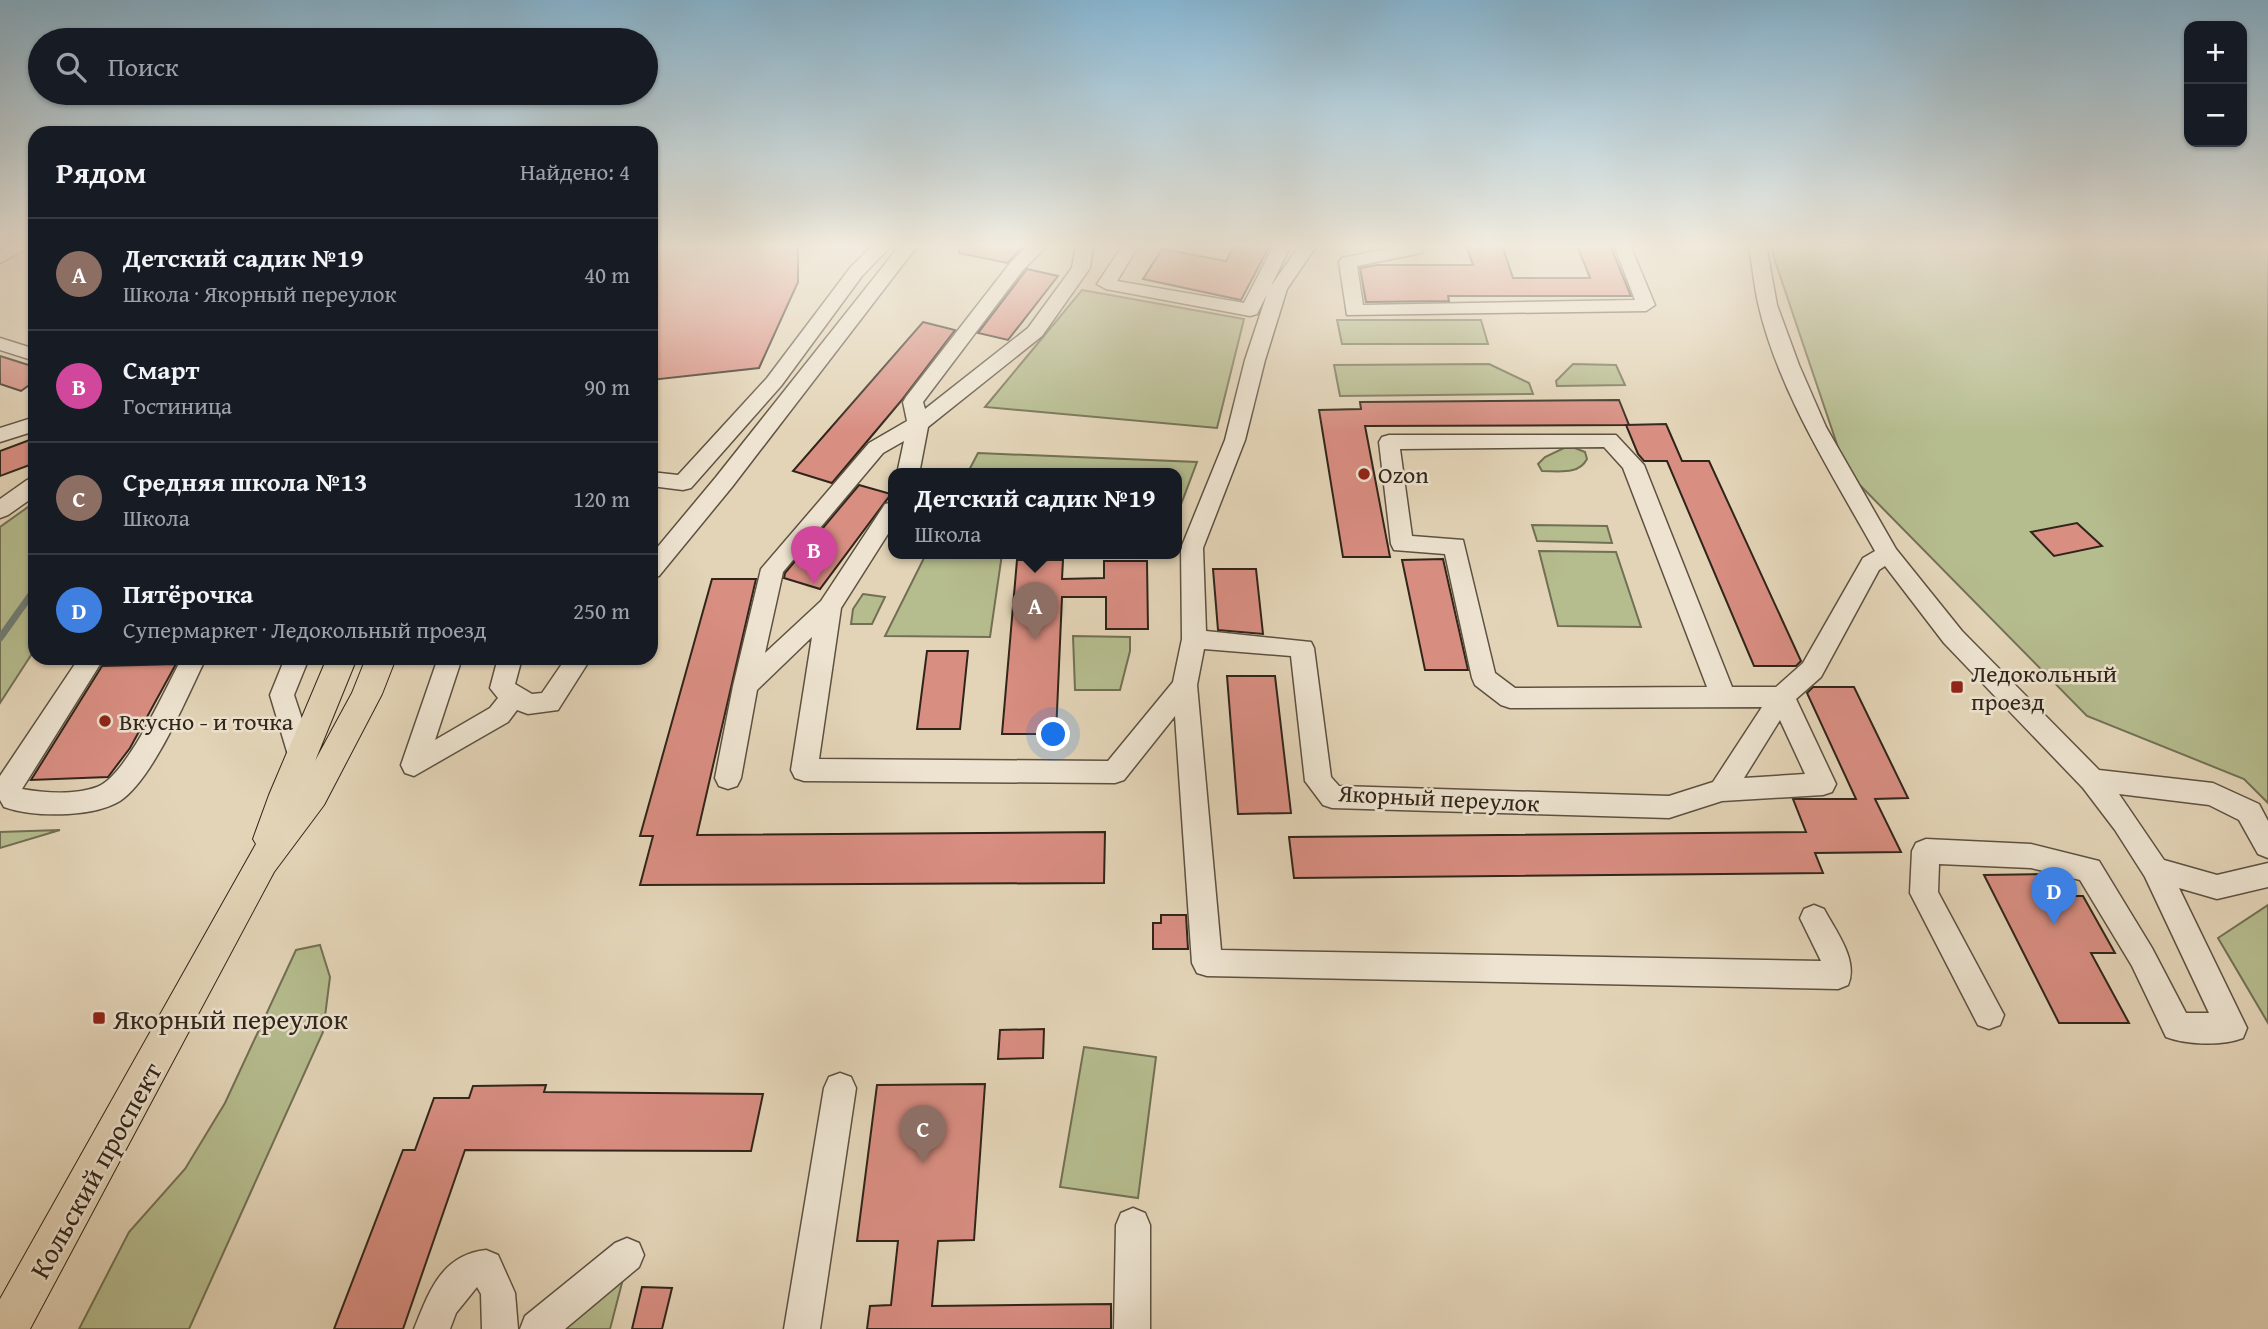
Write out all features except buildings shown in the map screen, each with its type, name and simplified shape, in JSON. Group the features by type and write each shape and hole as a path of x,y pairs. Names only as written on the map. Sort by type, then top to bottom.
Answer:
{"main road":[{"name":"Кольский проспект","path":"262,862 285,795 339,665"},
{"name":"Кольский проспект","path":"7,1329 262,862 313,795 367,694 378,665"},
{"path":"328,694 332,704 341,709 349,708 367,694"}],"street":[{"path":"658,480 683,483 774,382 830,307"},
{"path":"658,562 724,482 860,307"},
{"path":"909,468 918,424 914,402 986,307"},
{"path":"728,778 745,686 772,569 876,448 918,424 1035,332 1053,307"},
{"path":"1234,307 1250,310 1251,307"},
{"path":"1272,307 1255,359 1235,440 1192,548 1194,639 1185,685 1207,963 1838,975 1835,959 1814,918"},
{"path":"1354,307 1354,311 1548,307"},
{"path":"1769,307 1789,365 1816,427 1888,554 1953,637 2091,780 2125,822 2155,869 2232,1028 2177,1027 2142,957 2089,870 2031,856 1926,851 1924,893 1989,1015"},
{"path":"0,344 28,353"},
{"path":"0,436 28,426"},
{"path":"1724,699 1633,466 1609,440 1389,442 1402,544 1455,546 1484,678 1510,698 1724,699 1782,697"},
{"path":"0,510 28,490"},
{"path":"745,686 830,607 888,517"},
{"path":"1722,790 1782,697 1812,670 1871,564 1888,554"},
{"path":"830,607 804,769 1115,772 1185,685"},
{"name":"Якорный переулок","path":"1194,639 1302,648 1318,780 1332,797 1669,807 1722,790"},
{"path":"87,665 7,787 13,799 28,802 89,800 110,794 129,777 190,665"},
{"path":"294,665 282,695 301,755"},
{"path":"448,665 414,765 499,715 514,695"},
{"path":"508,665 502,688 528,704 549,703 574,665"},
{"path":"1722,790 1823,784 1782,697"},
{"path":"2091,780 2213,794 2249,812 2268,846"},
{"path":"2155,869 2217,887 2268,876"},
{"path":"802,1329 840,1088"},
{"path":"1132,1329 1133,1225"},
{"path":"538,1329 626,1255"},
{"path":"432,1329 443,1301 470,1269 486,1267 498,1293 500,1329"}],"green space":[{"path":"1068,307 1177,307 1244,319 1217,428 985,407"},
{"path":"1791,307 2268,307 2268,803 2244,779 2087,716 1846,471"},
{"path":"1337,320 1481,320 1488,344 1342,344"},
{"path":"1489,364 1529,383 1533,394 1340,396 1334,365"},
{"path":"1573,364 1616,365 1625,385 1557,386 1556,381"},
{"path":"1564,448 1585,452 1587,459 1574,470 1542,471 1538,464 1545,457"},
{"path":"978,453 1197,462 1182,502 1182,468 970,468"},
{"path":"28,507 28,660 0,703 0,527"},
{"path":"1532,525 1607,526 1612,543 1537,541"},
{"path":"1539,551 1616,552 1641,627 1558,626"},
{"path":"924,559 1001,559 990,637 885,636"},
{"path":"863,594 885,597 872,624 851,624 853,609"},
{"path":"1073,636 1130,637 1130,651 1120,690 1075,690"},
{"path":"60,830 0,848 0,832"},
{"path":"2268,905 2268,1023 2218,938"},
{"path":"320,945 330,977 323,1032 189,1329 79,1329 129,1232 185,1169 225,1103 296,950"},
{"path":"1084,1047 1156,1057 1138,1198 1060,1187"},
{"path":"623,1279 610,1329 561,1329"}],"waterway":[{"path":"0,638 28,599"}],"place":[{"name":"Ozon","path":"1364,474"},
{"name":"Смарт","path":"814,584"},
{"name":"Детский садик №19","path":"1035,640"},
{"name":"Ледокольный проезд","path":"1957,687"},
{"name":"Вкусно - и точка","path":"105,721"},
{"name":"Пятёрочка","path":"2054,925"},
{"name":"Якорный переулок","path":"99,1018"},
{"name":"Средняя школа №13","path":"923,1163"}]}
